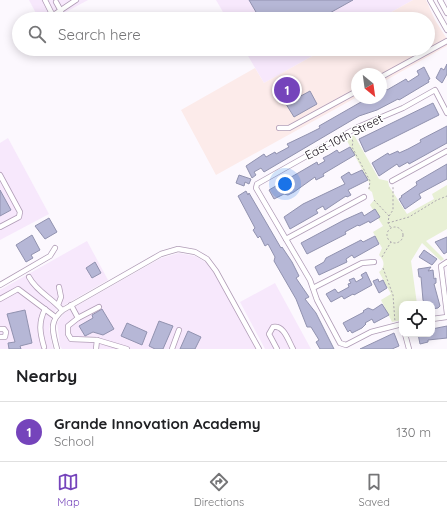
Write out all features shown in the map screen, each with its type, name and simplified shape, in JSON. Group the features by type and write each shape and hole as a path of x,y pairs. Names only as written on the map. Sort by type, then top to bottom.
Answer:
{"street":[{"path":"45,0 51,12"},
{"path":"58,12 61,11 70,1 76,0"},
{"path":"430,0 447,30"},
{"path":"440,0 447,13"},
{"path":"56,2 61,11"},
{"path":"435,48 447,41"},
{"path":"387,75 420,56"},
{"name":"East 10th Street","path":"286,239 256,188 257,184 358,127 403,108 435,90 447,113"},
{"path":"280,128 289,128 351,94"},
{"path":"392,181 447,151"},
{"path":"0,175 20,212 19,216 0,227"},
{"path":"364,197 286,239 313,288 340,343 346,345 371,332 399,325"},
{"path":"0,285 50,256 55,248"},
{"path":"57,349 52,329 54,316 161,254 178,249 195,252 207,259 216,271 259,349"},
{"path":"313,288 362,263 374,262"},
{"path":"435,318 447,315 441,266 447,262"},
{"path":"29,277 33,283 62,310"},
{"path":"58,306 62,298 59,287"},
{"path":"0,299 18,289 54,316"},
{"path":"71,305 78,318"},
{"path":"99,307 78,318 68,326 69,337 72,339 97,340 127,349"},
{"path":"44,347 40,318 45,309"},
{"path":"278,349 269,334 272,327 277,326 281,328 292,349"},
{"path":"0,328 5,330 6,334 3,337 0,337"},
{"path":"172,349 179,330"},
{"path":"406,337 409,349"},
{"path":"96,349 97,340"}],"path":[{"path":"351,137 352,147 370,181 368,189"},
{"path":"391,228 388,223 389,216 393,210 394,190"},
{"path":"388,223 409,217 437,200 447,196"},
{"path":"374,200 389,216"},
{"path":"391,228 387,234 392,242"},
{"path":"382,257 392,242 399,241 403,234 399,228 391,228"},
{"path":"384,268 393,295 395,320"}],"shaded area":[{"path":"29,0 88,0 66,12 35,12"},
{"path":"216,0 413,0 392,12 223,12"},
{"path":"413,0 426,0 431,12 392,12"},
{"path":"435,20 447,39 447,46 435,53"},
{"path":"248,56 312,56 264,83"},
{"path":"312,56 429,56 387,80 387,68 351,68 351,100 216,175 181,110 255,68 264,83"},
{"path":"8,138 49,214 0,240 0,143"},
{"path":"87,241 108,280 56,310 52,316 49,328 53,349 0,349 0,290"},
{"path":"179,253 195,256 209,264 257,349 62,349 60,346 57,323 64,313 161,258"},
{"path":"275,283 311,349 265,349 240,302"}],"green space":[{"path":"354,135 379,179 388,181 389,186 407,214 434,199 432,194 447,185 447,229 426,241 444,259 441,261 422,243 411,261 417,301 399,301 399,321 392,322 381,300 391,294 379,272 384,264 379,255 382,248 373,232 383,226 370,205 374,200 372,192 368,189 370,184 346,139"}],"building":[{"path":"249,0 353,0 332,12 256,12"},
{"path":"447,64 447,74 442,83 436,78 441,68 444,70"},
{"path":"424,67 430,79 428,80 429,82 399,100 398,99 377,110 359,116 264,172 261,168 254,172 256,175 252,178 246,166 264,154 266,157 275,152 276,154 289,147 287,144 320,128 319,126 358,104 387,104 387,90 406,79 408,82 419,75 417,71"},
{"path":"310,91 317,104 294,117 286,104"},
{"path":"433,103 439,115 365,152 359,139"},
{"path":"447,126 447,143 409,164 408,162 399,167 397,164 379,176 372,163 388,153 389,155 398,151 399,153 408,149 421,142 420,140"},
{"path":"350,147 355,155 323,174 324,176 316,180 315,177 294,192 288,195 284,194 274,199 269,190 317,162 318,165 325,161 323,158 337,150 339,153"},
{"path":"447,164 447,179 419,194 421,198 405,209 399,199 402,197 401,196 417,185 416,182"},
{"path":"362,170 368,180 348,190 351,195 346,196 325,210 323,206 316,210 318,213 290,229 284,217 303,204 345,184 341,177 349,172 351,175"},
{"path":"239,175 251,179 249,184 245,182 244,186 236,183"},
{"path":"0,190 11,210 0,216"},
{"path":"246,191 248,195 249,193 281,248 282,247 292,262 299,276 296,278 309,297 305,299 316,313 334,349 320,349 316,342 319,340 311,327 307,327 296,299 274,261 275,257 268,244 265,246 260,236 258,238 253,230 255,228 238,196"},
{"path":"375,209 380,217 370,223 369,221 359,226 358,225 345,232 346,234 307,254 301,243 344,220 362,212 364,216"},
{"path":"49,218 57,232 45,239 35,226"},
{"path":"32,235 40,250 31,255 33,258 26,262 16,245"},
{"path":"375,236 379,244 354,258 352,255 346,259 347,262 319,275 315,267 324,262 326,258 361,240 363,242"},
{"path":"447,237 447,252 444,254 435,242"},
{"path":"424,250 437,259 432,265 419,257"},
{"path":"95,262 101,273 92,278 86,268"},
{"path":"431,267 428,271 433,270 434,279 436,278 436,283 434,284 440,306 438,308 435,308 435,301 424,301 421,277 419,277 418,269"},
{"path":"366,272 372,285 354,295 353,294 344,299 342,296 331,302 326,294 335,289 338,293 349,287 348,284 351,283 349,280 354,278 356,282 363,278 361,275"},
{"path":"378,279 379,282 383,280 387,288 379,293 373,281"},
{"path":"382,304 389,315 374,323 372,319 365,323 366,324 362,328 352,333 350,330 348,332 343,323 364,312 363,311 368,308 373,310"},
{"path":"102,309 114,329 103,335 93,332 85,336 79,326 93,318 92,315"},
{"path":"25,310 32,343 20,346 21,349 9,349 8,343 15,342 7,314"},
{"path":"159,321 173,326 163,349 155,349 149,346"},
{"path":"127,323 147,332 142,345 121,336"},
{"path":"447,326 447,338 428,340 428,342 420,344 419,337 435,337 435,328"},
{"path":"188,331 201,337 195,349 180,349"},
{"path":"394,333 399,346 392,349 360,349"}],"place":[{"name":"Grande Innovation Academy","path":"287,90"}]}
